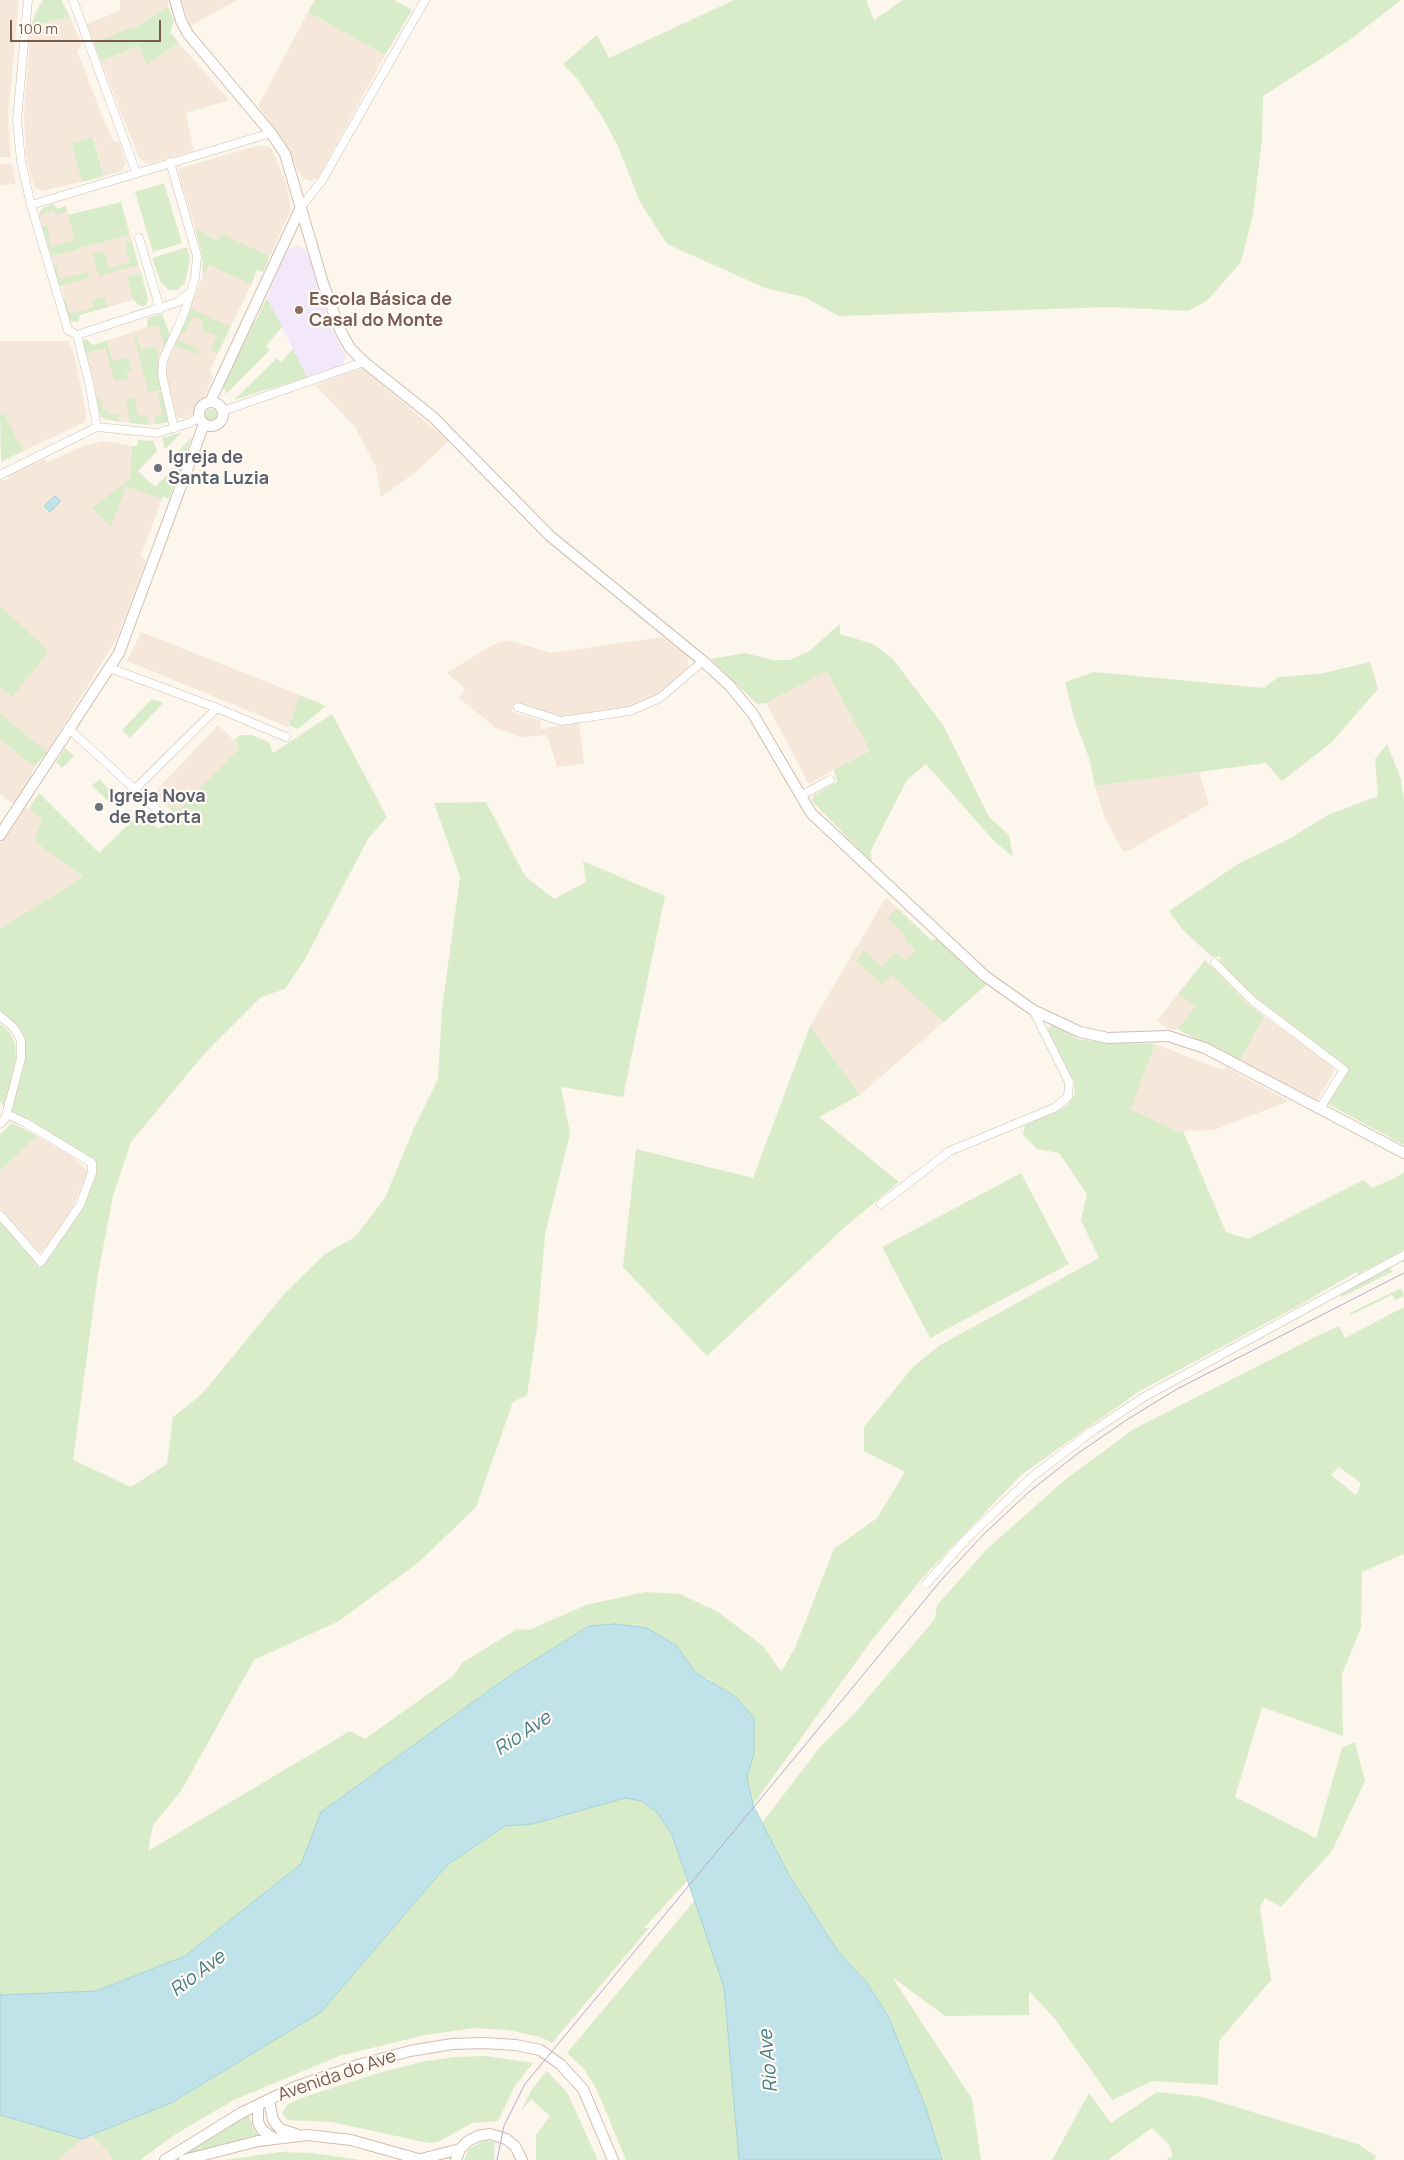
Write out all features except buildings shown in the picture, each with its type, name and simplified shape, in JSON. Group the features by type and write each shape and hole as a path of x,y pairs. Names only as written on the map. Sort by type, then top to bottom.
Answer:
{"street":[{"path":"28,0 17,120 21,161 31,205 68,330 77,335 160,309 178,302 191,292"},
{"path":"73,0 136,172"},
{"path":"175,0 181,21 188,34 271,133 285,154 323,284 340,330 350,348 364,362 433,416 550,536 704,661 730,686 753,714 812,813 985,976 1033,1010 1080,1032 1108,1038 1168,1036 1205,1048 1404,1153"},
{"path":"0,834 68,728 110,668 126,637 202,421 200,409 210,402 301,207 321,182 425,0"},
{"path":"31,205 271,133"},
{"path":"170,162 197,256 195,278 184,314 163,360 162,375 174,428"},
{"path":"139,238 160,309"},
{"path":"77,335 90,387 97,427"},
{"path":"223,411 287,387 364,362"},
{"path":"0,475 97,427 146,433 202,421 211,427 218,425 223,419 223,411 218,404 210,402"},
{"path":"518,707 561,721 630,711 660,698 704,661"},
{"path":"110,668 217,708 286,737"},
{"path":"135,789 217,708"},
{"path":"68,728 164,816"},
{"path":"802,795 830,780"},
{"path":"1215,963 1253,1000 1344,1070 1320,1108"},
{"path":"881,1204 950,1151 1054,1108 1068,1097 1069,1082 1033,1010"},
{"path":"0,1016 14,1028 21,1040 22,1059 6,1114 0,1124"},
{"path":"0,1215 41,1262 80,1205 92,1173 92,1164 26,1122 6,1114"},
{"path":"926,1584 968,1537 1032,1476 1090,1432 1144,1397 1404,1255"},
{"name":"Avenida do Ave","path":"165,2160 205,2133 295,2087 358,2065 410,2051 452,2044 516,2045 540,2050 570,2074 583,2089 613,2160"},
{"path":"269,2100 273,2120 280,2129 291,2133 351,2140 421,2160 460,2149"},
{"path":"258,2105 258,2122 262,2130 275,2139"},
{"path":"456,2160 460,2149 468,2141 478,2136 490,2134 506,2139 515,2146 522,2160"},
{"path":"184,2160 275,2139 307,2136"}],"shaded area":[{"path":"0,0 19,0 8,115 11,157 0,157"},
{"path":"120,0 168,0 168,6 131,30 129,28 94,43 86,24 120,11"},
{"path":"182,0 237,0 190,26"},
{"path":"308,12 385,55 318,178 310,181 304,179 298,172 290,151 258,106"},
{"path":"70,17 82,45 77,51 113,141 119,142 126,163 122,171 104,176 94,137 71,143 82,182 41,191 35,187 31,178 26,155 24,113 31,26"},
{"path":"179,43 229,100 186,113 194,151 147,164 139,158 101,61 139,46 148,64"},
{"path":"260,145 271,148 276,158 288,189 291,210 270,256 222,234 219,241 195,228 178,171 181,168"},
{"path":"0,164 12,164 16,184 0,185"},
{"path":"53,204 58,209 66,206 78,249 130,235 148,299 146,305 141,306 133,300 80,315 78,322 72,322 39,215 41,209"},
{"name":"Escola Básica de Casal do Monte","path":"298,246 305,250 309,257 332,331 346,356 343,365 307,377 267,298 284,253 289,248"},
{"path":"208,265 251,285 210,370 213,377 200,407 192,415 184,419 175,415 165,373 166,361"},
{"path":"162,314 171,338 159,360 169,422 149,425 105,420 99,413 94,383 83,341 86,339 93,345 133,332 147,327 148,318"},
{"path":"0,341 69,341 75,358 87,417 83,423 23,451 4,413 0,415"},
{"path":"362,368 449,441 415,473 381,497 376,467 355,427 315,385"},
{"path":"103,441 132,446 130,479 163,496 141,556 146,561 117,638 47,752 0,713 0,480 8,479 9,475 44,459 47,462 86,445"},
{"path":"141,632 300,695 288,727 127,661"},
{"path":"663,637 687,656 689,667 658,696 628,708 561,718 513,705 512,712 540,720 541,729 579,722 584,763 557,767 547,735 520,737 496,728 459,698 465,689 447,673 492,645 508,640 552,653"},
{"path":"827,670 870,751 809,784 766,703"},
{"path":"218,725 241,747 179,810 173,805 170,809 154,793"},
{"path":"0,739 34,767 28,786 16,806 0,794"},
{"path":"1199,772 1209,804 1132,849 1123,852 1104,816 1095,786"},
{"path":"26,807 42,819 34,841 83,877 0,929 0,843"},
{"path":"886,897 932,941 936,938 986,985 860,1095 810,1026"},
{"path":"1178,994 1195,1007 1177,1029 1167,1029 1157,1021"},
{"path":"1264,1016 1336,1068 1317,1100 1240,1061"},
{"path":"1155,1044 1223,1070 1226,1067 1289,1101 1214,1130 1176,1131 1131,1109"},
{"path":"37,1136 73,1157 86,1169 87,1174 68,1217 42,1252 36,1252 0,1209 0,1171"},
{"path":"91,2136 107,2150 113,2160 58,2160 82,2139"}],"green space":[{"path":"43,0 61,0 70,17 31,26"},
{"path":"315,0 394,0 412,10 385,55 308,12"},
{"path":"734,0 866,0 874,20 903,0 1401,0 1347,42 1263,96 1262,139 1253,215 1241,262 1208,300 1188,311 1111,307 839,316 804,297 765,288 667,244 640,202 618,146 601,115 578,80 563,64 597,35 609,58"},
{"path":"168,6 174,22 170,32 179,43 147,65 139,46 101,61 94,43 129,28 131,30"},
{"path":"93,137 104,176 82,182 71,143"},
{"path":"164,183 182,243 153,252 135,192"},
{"path":"121,202 130,235 51,256 42,226 47,225 51,247 75,240 68,215"},
{"path":"53,204 58,209 66,206 67,212 57,215 52,209 39,217 41,209"},
{"path":"195,228 218,241 222,234 270,256 263,272 257,270 251,285 209,265 203,276 202,255"},
{"path":"132,241 138,265 99,276 92,254 104,251 109,268 130,262 125,243"},
{"path":"187,247 190,259 185,283 177,290 169,290 161,283 152,258"},
{"path":"53,265 56,265 60,279 87,272 89,278 59,286"},
{"path":"141,273 148,299 146,305 141,306 133,300 127,277"},
{"path":"105,297 108,307 80,315 78,322 72,322 69,319 63,298 65,298 70,314 94,307 92,300"},
{"path":"267,298 282,327 266,346 270,350 226,394 223,385"},
{"path":"190,308 230,327 218,353 211,350 217,336 201,329 204,321 193,316 185,334 179,332"},
{"path":"162,314 171,338 165,349 158,326 147,327 148,318"},
{"path":"136,335 141,350 155,346 159,360 162,390 148,392 134,336"},
{"path":"86,339 93,345 106,341 113,361 128,357 132,371 126,373 128,379 114,380 105,348 85,354 82,344"},
{"path":"176,339 199,349 196,354 173,344"},
{"path":"293,349 307,377 234,400 277,358 281,362"},
{"path":"163,392 169,422 156,424 154,417 162,415 157,393"},
{"path":"101,397 103,411 108,410 109,415 118,414 119,422 101,417 97,398"},
{"path":"134,397 138,416 147,414 149,425 130,423 126,399"},
{"path":"213,409 216,410 216,420 209,421 206,420 205,413 206,410"},
{"path":"4,413 23,451 1,462 0,415"},
{"path":"182,432 165,449 162,438"},
{"path":"192,437 169,499 163,496 162,499 126,486 111,527 92,508 130,479 132,446 137,446 138,440 153,441 157,451 138,471 155,487 179,463 173,457"},
{"path":"0,606 49,651 12,697 0,687"},
{"path":"840,624 840,634 873,644 892,658 943,725 989,817 1009,835 1013,857 993,840 926,764 907,780 871,850 872,863 812,801 814,795 837,782 834,770 870,751 827,671 766,703 757,704 711,659 745,653 772,660 790,660 808,652"},
{"path":"1370,662 1378,689 1331,743 1282,781 1266,763 1095,786 1089,758 1074,718 1065,682 1094,672 1264,688 1278,677 1319,674"},
{"path":"300,695 326,706 298,729 289,725"},
{"path":"152,699 163,703 130,738 122,730"},
{"path":"0,713 47,752 34,767 0,739"},
{"path":"332,714 387,817 368,839 305,959 285,989 261,997 205,1053 131,1142 113,1196 98,1274 73,1460 131,1487 167,1464 173,1417 202,1394 285,1293 325,1254 355,1237 385,1198 414,1128 438,1079 442,1009 460,877 434,803 486,802 525,876 554,899 586,882 583,861 665,896 623,1097 561,1087 570,1133 545,1235 537,1328 527,1395 513,1402 476,1507 419,1562 339,1621 254,1660 181,1791 153,1825 148,1851 350,1731 365,1739 453,1676 462,1663 517,1629 529,1630 586,1605 645,1592 680,1594 718,1612 763,1646 781,1672 795,1648 834,1549 877,1518 905,1472 864,1451 864,1427 913,1367 940,1345 1099,1258 1081,1220 1087,1194 1059,1153 1037,1149 1023,1135 1025,1125 1067,1106 1075,1094 1074,1082 1050,1038 1048,1028 1053,1025 1078,1039 1107,1043 1155,1044 1131,1109 1176,1131 1183,1131 1226,1232 1248,1239 1363,1180 1372,1188 1404,1172 1404,1250 1358,1274 1356,1272 1298,1306 1138,1392 1021,1475 924,1576 871,1641 753,1805 747,1777 754,1754 711,1680 695,1672 677,1646 589,1626 509,1676 321,1812 301,1864 185,1956 96,1991 0,1995 0,1215 40,1261 80,1205 92,1163 7,1114 21,1040 0,1015 0,929 83,877 34,841 42,819 29,809 39,793 99,853 137,816 145,824 149,820 158,829 179,817 170,809 173,805 179,810 240,747 234,740 241,735 252,735 269,742 273,753"},
{"path":"1387,744 1401,779 1404,801 1404,1145 1328,1104 1349,1069 1256,999 1221,964 1220,957 1212,957 1182,929 1169,911 1238,864 1289,839 1328,815 1378,796 1375,759"},
{"path":"65,748 74,756 62,768 56,762"},
{"path":"99,779 115,795 108,801 92,786"},
{"path":"897,908 932,941 936,938 986,985 944,1022 891,975 882,984 856,961 864,950 881,967 896,952 905,961 916,950 904,939 906,936 888,918"},
{"path":"1205,960 1248,1004 1264,1016 1240,1061 1177,1029 1195,1007 1178,994"},
{"path":"0,1024 10,1033 15,1043 16,1059 5,1109 0,1101"},
{"path":"810,1026 860,1095 819,1117 899,1182 845,1227 707,1356 623,1267 636,1149 753,1178"},
{"path":"12,1123 37,1136 0,1171 0,1134"},
{"path":"1021,1173 1069,1264 930,1338 882,1247"},
{"path":"1404,1259 1404,1263 1402,1261 1390,1267 1392,1272 1342,1297 1340,1293"},
{"path":"1401,1288 1404,1296 1395,1300 1392,1295 1351,1315 1350,1313"},
{"path":"1404,1307 1404,1554 1362,1572 1361,1628 1342,1674 1343,1736 1262,1707 1235,1797 1316,1838 1342,1748 1355,1742 1365,1781 1332,1851 1281,1907 1265,1898 1260,1908 1271,1980 1219,2041 1218,2085 1153,2081 1112,2100 1055,2019 1029,1991 1029,2015 945,2016 892,1977 972,2099 981,2160 942,2160 926,2108 888,2016 867,1983 837,1950 789,1875 762,1823 820,1747 854,1714 935,1619 937,1605 987,1549 1066,1479 1134,1429 1317,1336 1339,1326 1345,1338","holes":["1339,1467 1361,1483 1356,1495 1331,1475"]},
{"path":"625,1798 641,1801 656,1811 672,1835 687,1881 644,1928 649,1928 552,2043 541,2037 508,2030 475,2028 425,2035 339,2056 234,2100 176,2134 140,2160 113,2160 107,2150 91,2136 171,2103 321,2012 447,1865 505,1826 533,1824"},
{"path":"695,1900 725,1987 739,2160 626,2160 597,2090 584,2069 567,2053"},
{"path":"486,2056 533,2063 515,2086 498,2121 472,2123 440,2141 430,2143 332,2122 288,2120 282,2113 288,2104 307,2096 382,2072 421,2062 454,2057"},
{"path":"547,2071 567,2092 598,2160 536,2160 536,2135 550,2116 531,2099 521,2111 532,2089"},
{"path":"1157,2092 1203,2097 1358,2144 1376,2156 1374,2160 1166,2160 1173,2156 1169,2145 1152,2128 1108,2160 1052,2160 1089,2093 1111,2123"},
{"path":"0,2115 82,2139 58,2160 0,2160"},
{"path":"249,2115 254,2130 259,2137 171,2160"},
{"path":"483,2141 495,2142 494,2160 464,2160 469,2149"},
{"path":"280,2152 312,2153 361,2160 225,2160"}],"water":[{"path":"55,496 61,501 50,512 44,506"},
{"name":"Rio Ave","path":"615,1624 647,1628 677,1646 695,1672 736,1697 754,1718 754,1754 747,1777 753,1805 789,1875 837,1950 867,1983 888,2016 926,2108 942,2160 739,2160 724,1987 672,1835 656,1811 641,1801 625,1798 533,1824 505,1826 447,1865 321,2012 171,2103 82,2139 0,2115 0,1995 96,1991 185,1956 301,1864 321,1812 509,1676 589,1626"}],"tram line":[{"path":"497,2160 504,2126 525,2084 943,1578 985,1533 1029,1492 1077,1454 1128,1419 1177,1389 1404,1273"}],"place":[{"name":"Escola Básica de Casal do Monte","path":"299,310"},
{"name":"Igreja de Santa Luzia","path":"158,468"},
{"name":"Igreja Nova de Retorta","path":"99,807"}]}
